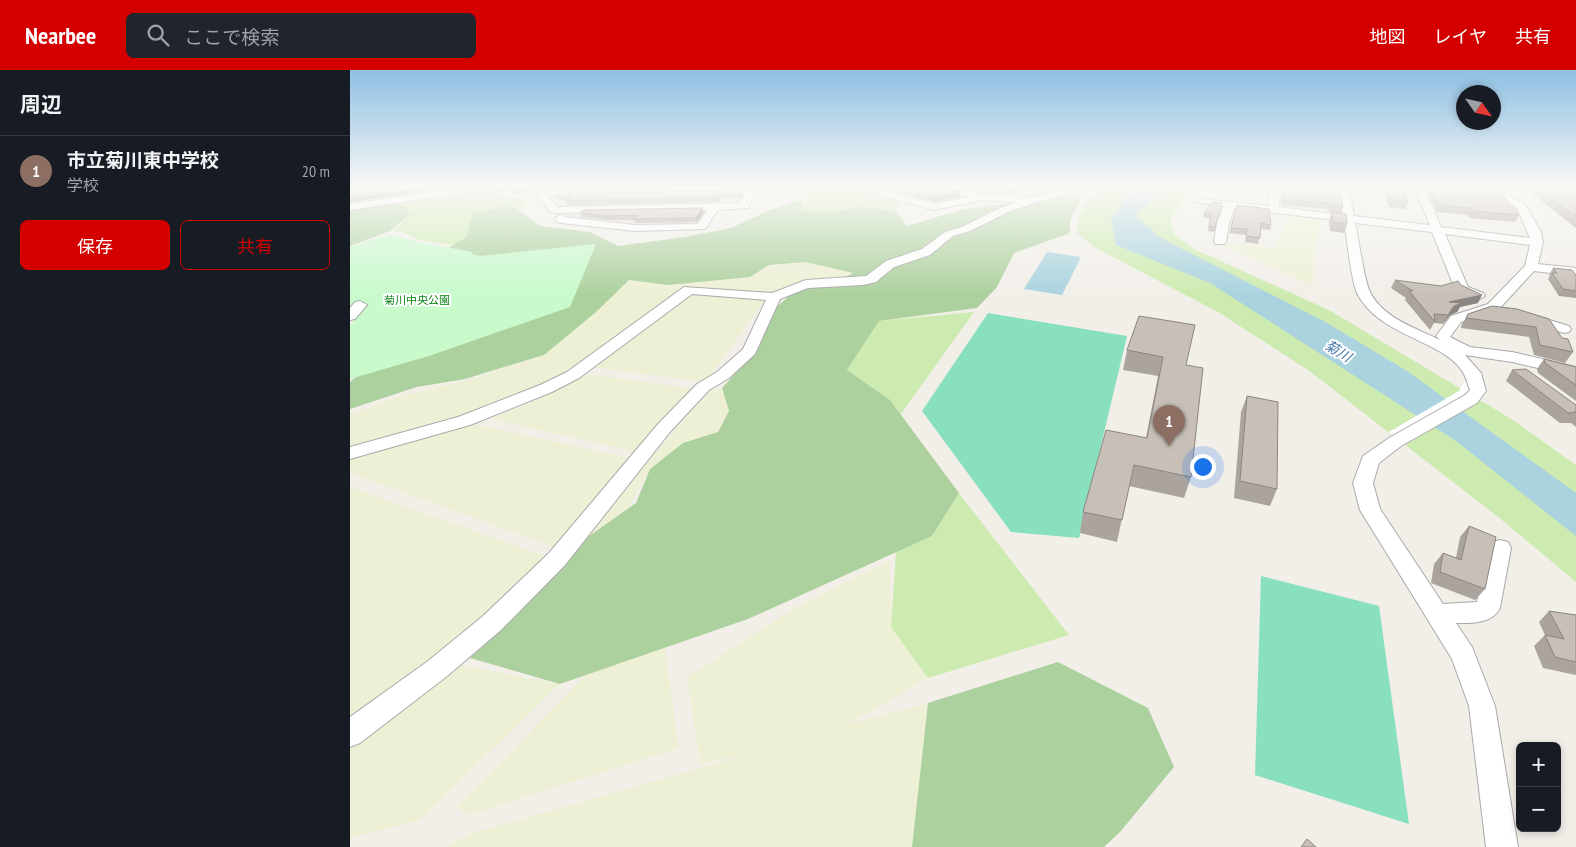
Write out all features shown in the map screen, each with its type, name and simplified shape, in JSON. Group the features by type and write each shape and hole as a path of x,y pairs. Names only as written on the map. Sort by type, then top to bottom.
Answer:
{"street":[{"path":"595,223 645,228 701,227 703,223"},
{"path":"350,453 436,431 483,416 553,386 573,375 689,290 774,296 806,284 863,281 871,279 890,264 926,252 949,234 977,223"},
{"path":"1220,242 1223,223"},
{"path":"1348,223 1363,292 1372,308 1388,320 1457,358 1474,374 1478,391 1471,399 1400,440 1370,460 1363,483 1370,510 1463,655 1482,706 1502,847"},
{"path":"1395,223 1538,242"},
{"path":"1436,223 1462,289 1515,314 1564,329"},
{"path":"1443,336 1456,319 1493,305 1508,293 1531,267 1538,242 1530,223"},
{"path":"1531,267 1576,272"},
{"path":"350,734 437,669 492,623 551,566 639,456 671,421 703,387 723,375 750,351 774,296"},
{"path":"1388,320 1443,336 1450,344 1466,351 1496,355 1576,372"},
{"path":"1496,355 1528,377"},
{"path":"1438,614 1478,613 1488,608 1500,548"}],"shaded area":[{"path":"603,223 699,223 693,226 637,227"}],"green space":[{"path":"350,223 399,223 390,231 350,246"},
{"path":"401,223 485,223 453,245 420,240 402,232 393,231"},
{"path":"470,223 536,223 540,226 590,232 618,246 685,237 731,228 741,223 905,223 907,226 916,223 1070,223 1070,233 1014,253 997,287 977,308 879,321 847,370 890,400 959,493 932,536 748,619 560,684 470,658 558,567 572,548 636,503 650,469 683,443 718,432 729,411 722,388 755,352 772,311 796,290 840,280 853,273 806,262 769,265 750,277 668,285 629,280 596,312 544,355 465,379 417,387 350,409 350,382 387,350 431,259 466,237"},
{"path":"1171,223 1174,234 1194,249 1329,310 1513,420 1576,465 1576,582 1497,516 1308,370 1218,312 1094,247 1077,233 1078,224"},
{"path":"1285,223 1321,223 1315,250 1313,286 1230,249 1221,243 1277,248"},
{"name":"菊川中央公園","path":"386,235 397,235 418,242 473,252 472,254 480,256 596,244 570,307 429,356 350,379 350,326 361,311 350,312 350,247"},
{"path":"806,262 854,273 840,280 794,283 773,293 765,300 706,382 582,366 529,394 440,425 350,447 350,415 394,398 464,381 539,357 629,280 668,285 750,277 769,265"},
{"path":"974,312 901,414 890,400 847,370 879,321"},
{"path":"988,313 1127,336 1079,538 1011,532 922,411"},
{"path":"588,374 695,389 637,452 490,419 543,397"},
{"path":"722,388 729,411 717,432 683,443 650,469 629,507 572,548 710,390"},
{"path":"473,424 630,458 560,549 350,473 350,456"},
{"path":"350,487 551,558 472,631 350,724"},
{"path":"959,493 1069,635 928,678 891,627 896,552 932,536"},
{"path":"890,560 891,627 928,678 847,725 928,703 912,847 445,847 470,834 756,752 700,764 687,677 801,604"},
{"path":"1261,576 1379,606 1409,824 1255,775"},
{"path":"665,648 679,748 469,815 457,807 584,676"},
{"path":"1058,662 1148,708 1174,767 1120,832 1104,847 912,847 928,703"},
{"path":"454,664 560,684 420,820 350,838 350,743"}],"water":[{"name":"菊川","path":"1112,223 1144,223 1159,237 1327,323 1407,371 1576,493 1576,536 1456,441 1210,283 1116,245"},
{"path":"1047,252 1081,257 1062,295 1024,289"}],"pier":[{"path":"1464,382 1484,395 1477,402 1405,445 1389,432 1459,391"}],"building":[{"path":"1210,223 1216,223 1215,227 1209,227"},
{"path":"1232,223 1261,223 1260,238 1246,236 1247,229 1231,228"},
{"path":"1553,268 1572,270 1576,275 1576,291 1563,289 1552,273 1557,273"},
{"path":"1395,280 1441,286 1458,281 1461,285 1482,295 1449,302 1462,303 1454,306 1448,315 1434,314 1435,322 1409,291 1413,291"},
{"path":"1492,306 1517,309 1549,319 1562,338 1568,339 1573,352 1540,345 1536,327 1466,318 1468,314"},
{"path":"1139,316 1195,325 1186,365 1203,368 1191,477 1134,465 1122,520 1083,512 1106,430 1147,438 1163,357 1127,350"},
{"path":"1544,359 1576,367 1576,385 1545,363"},
{"path":"1526,369 1576,405 1576,412 1568,413 1512,370"},
{"path":"1247,396 1278,402 1277,489 1240,481"},
{"path":"1469,526 1496,537 1485,589 1440,572 1443,553 1461,560"},
{"path":"1549,611 1576,615 1576,662 1555,657 1545,635 1564,639"},
{"path":"1307,839 1316,847 1301,847"}],"place":[{"name":"市立菊川東中学校","path":"1169,446"}]}
